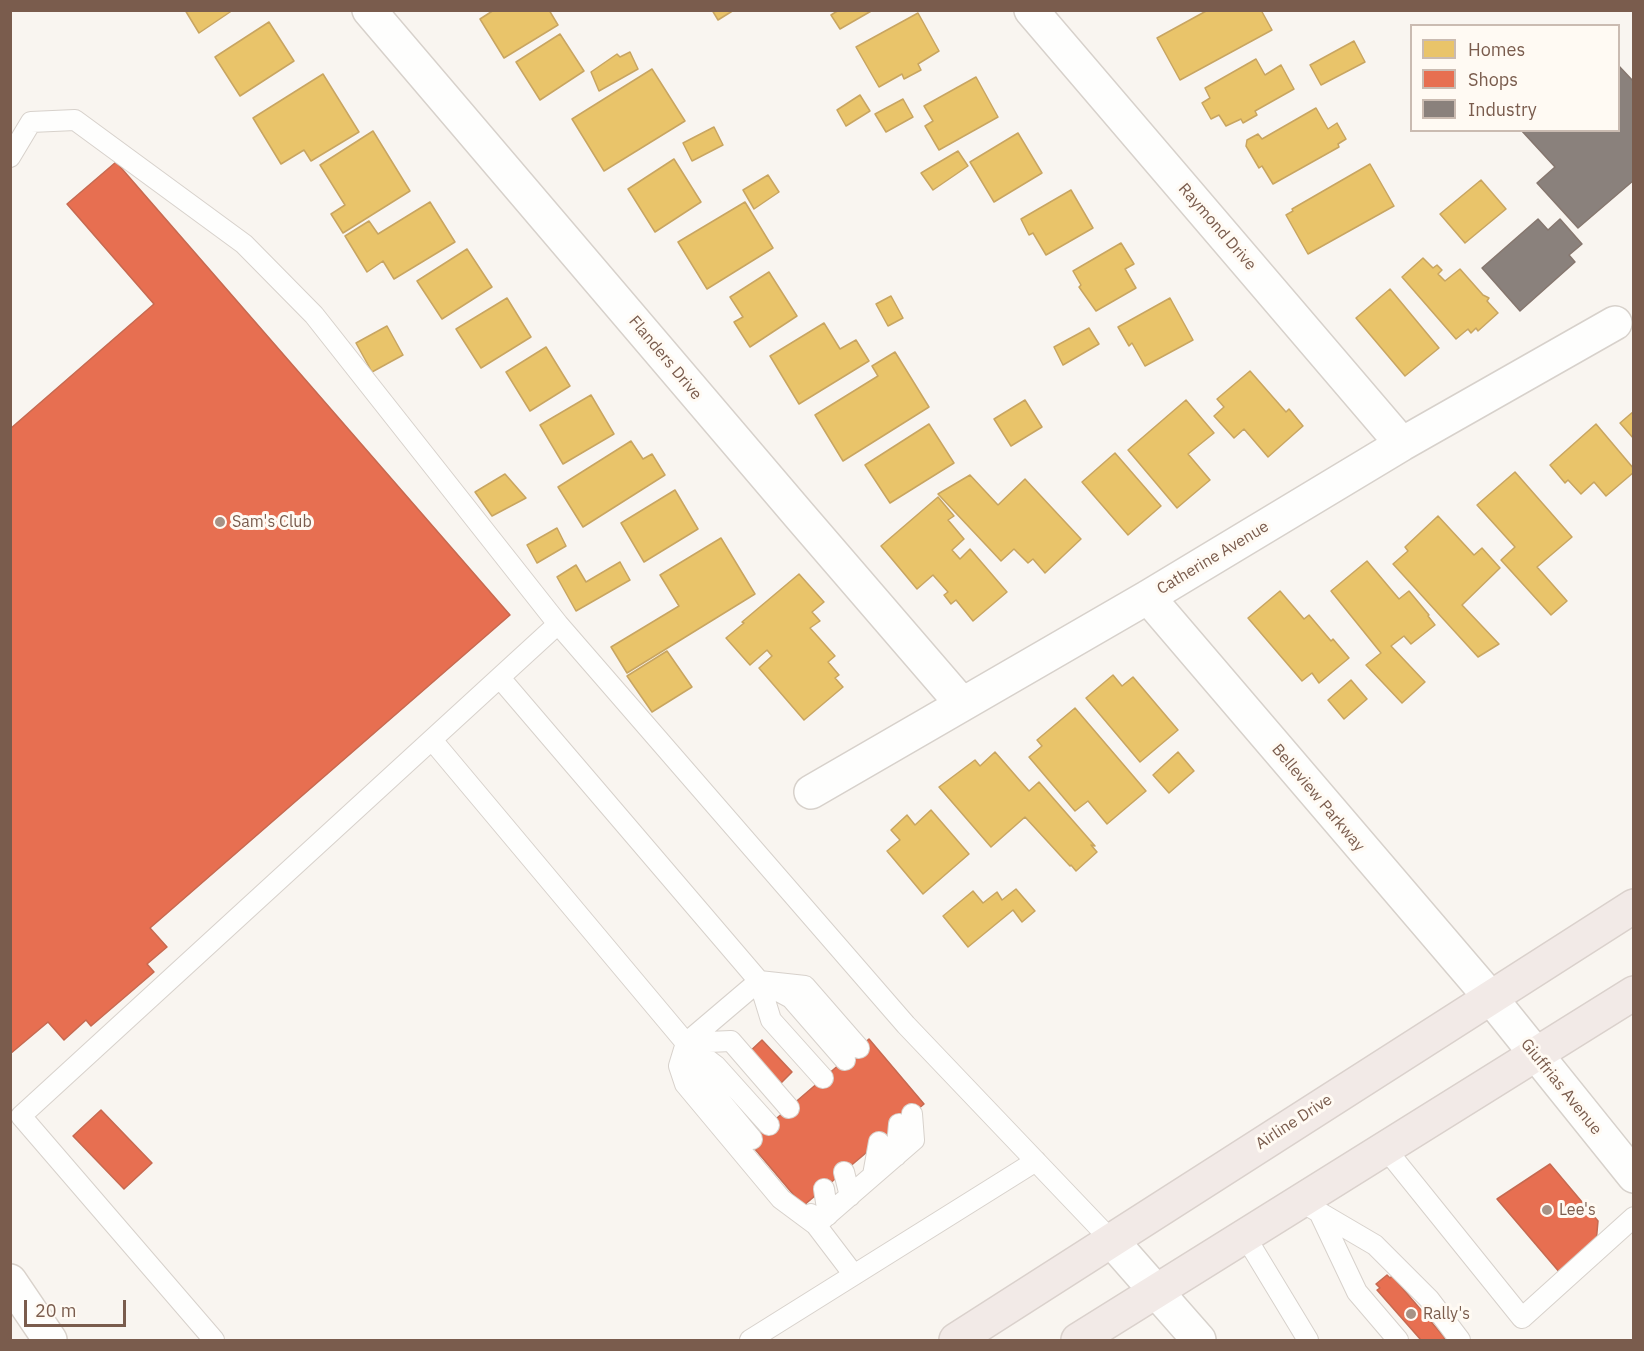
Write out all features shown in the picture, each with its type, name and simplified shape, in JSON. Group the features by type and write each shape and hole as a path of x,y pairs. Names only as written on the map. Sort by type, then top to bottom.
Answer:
{"highway":[{"name":"Airline Drive","path":"956,1341 1634,906"},
{"path":"1078,1341 1245,1236 1310,1207 1385,1148 1634,993"}],"street":[{"name":"Flanders Drive","path":"369,10 963,704"},
{"name":"Raymond Drive","path":"1031,10 1402,444"},
{"name":"Catherine Avenue","path":"811,792 1148,597 1402,444 1615,323"},
{"name":"Belleview Parkway","path":"1148,597 1490,997"},
{"name":"Giuffrias Avenue","path":"1490,997 1634,1176"},
{"path":"1111,1240 1199,1341"},
{"path":"10,1281 50,1341"}],"lane":[{"path":"10,156 31,123 75,120 244,244 314,315 558,624 906,1025 1111,1240"},
{"path":"214,1341 21,1116 558,624"},
{"path":"500,678 759,981 791,998 852,1054"},
{"path":"432,740 686,1043 716,1066 769,1125"},
{"path":"759,981 686,1043 679,1066 686,1084 781,1198 822,1220"},
{"path":"759,981 771,1020 823,1078"},
{"path":"686,1043 731,1041 789,1108"},
{"path":"686,1043 703,1080 752,1139"},
{"path":"822,1220 914,1140 906,1119"},
{"path":"873,1176 879,1142"},
{"path":"1385,1148 1522,1318 1634,1217"},
{"path":"750,1341 1036,1161"},
{"path":"844,1172 850,1196"},
{"path":"822,1220 824,1189"},
{"path":"806,1204 822,1220 854,1275"},
{"path":"1310,1207 1357,1292 1398,1341"},
{"path":"1310,1207 1375,1245 1429,1299 1460,1341"},
{"path":"1245,1236 1308,1341"}],"building: Homes":[{"path":"185,10 233,10 199,33"},
{"path":"494,10 549,10 558,25 504,58 480,19"},
{"path":"712,10 734,10 718,20"},
{"path":"839,10 873,10 840,29 831,15"},
{"path":"1208,10 1261,10 1272,30 1180,80 1157,38"},
{"path":"918,13 939,51 918,64 921,70 904,79 902,74 879,87 856,47"},
{"path":"269,22 294,61 240,96 215,57"},
{"path":"560,34 584,71 540,100 516,62"},
{"path":"1354,41 1365,62 1321,85 1310,65"},
{"path":"630,52 638,69 599,91 591,72 617,54 620,57"},
{"path":"1256,59 1265,75 1281,65 1294,89 1255,111 1257,115 1243,123 1241,119 1226,126 1219,115 1211,119 1202,103 1210,98 1205,88"},
{"path":"652,69 685,121 604,171 572,119"},
{"path":"323,74 359,132 311,161 304,150 281,164 253,118"},
{"path":"976,77 998,117 939,150 925,126 933,121 924,106"},
{"path":"860,95 870,111 846,126 837,110"},
{"path":"903,99 913,117 886,132 875,114"},
{"path":"1316,108 1328,129 1337,123 1346,139 1338,144 1339,147 1273,184 1262,166 1259,168 1246,146 1247,140 1258,134 1262,139"},
{"path":"714,127 723,145 692,161 683,143"},
{"path":"373,131 410,191 343,233 331,214 345,205 320,165"},
{"path":"1018,133 1042,173 994,202 970,162"},
{"path":"958,151 968,166 933,190 921,173"},
{"path":"674,159 701,202 655,232 628,189"},
{"path":"1370,164 1394,206 1308,254 1286,215 1293,211 1292,209"},
{"path":"768,175 779,192 754,209 743,190"},
{"path":"1481,180 1506,209 1465,243 1440,214"},
{"path":"1071,190 1093,228 1046,255 1033,233 1029,235 1021,219"},
{"path":"430,202 455,242 394,279 383,261 367,272 345,236 369,221 378,234"},
{"path":"745,202 773,248 707,289 678,242"},
{"path":"1121,243 1134,264 1125,269 1136,288 1096,311 1079,287 1081,285 1073,271"},
{"path":"467,249 492,287 442,319 417,281"},
{"path":"1423,258 1433,268 1437,265 1442,270 1438,274 1445,281 1460,269 1483,295 1489,298 1487,301 1498,313 1478,331 1476,328 1471,333 1468,329 1456,339 1402,277"},
{"path":"769,272 797,316 750,347 734,322 743,317 730,297"},
{"path":"1390,289 1439,348 1405,376 1356,318"},
{"path":"891,296 903,318 888,326 876,304"},
{"path":"507,298 531,337 481,368 456,329"},
{"path":"1170,298 1193,340 1145,366 1132,343 1129,346 1118,327"},
{"path":"824,323 840,349 856,340 869,361 799,404 770,356"},
{"path":"387,326 403,355 372,372 356,343"},
{"path":"1089,328 1099,344 1063,365 1054,347"},
{"path":"546,347 570,386 530,411 506,372"},
{"path":"895,352 929,407 843,461 815,415 878,376 872,366"},
{"path":"1250,371 1286,412 1289,409 1303,426 1268,457 1244,429 1234,438 1214,416 1224,407 1217,399"},
{"path":"591,395 614,434 563,464 540,425"},
{"path":"1025,400 1042,427 1011,446 994,419"},
{"path":"1186,400 1214,433 1188,454 1210,480 1177,508 1128,450"},
{"path":"1634,411 1634,439 1620,423"},
{"path":"929,424 954,463 890,503 865,465"},
{"path":"1596,424 1634,469 1634,472 1606,496 1594,482 1581,494 1568,480 1565,483 1550,465"},
{"path":"631,441 643,459 652,454 665,475 583,527 558,487"},
{"path":"1115,453 1161,506 1128,535 1082,482"},
{"path":"1515,472 1572,537 1537,567 1567,601 1551,615 1501,560 1515,547 1477,505"},
{"path":"505,474 526,498 492,516 475,492"},
{"path":"970,475 998,505 1025,479 1081,539 1045,573 1033,559 1028,563 1014,549 1001,561 938,494"},
{"path":"675,490 698,529 644,562 621,523"},
{"path":"938,497 954,516 948,520 964,539 952,550 960,559 970,549 1007,592 973,621 956,600 951,604 944,595 948,592 933,575 917,589 881,546"},
{"path":"1438,516 1474,555 1482,548 1500,568 1462,605 1499,644 1478,657 1393,564 1408,551 1405,547"},
{"path":"557,528 566,546 537,563 527,545"},
{"path":"721,538 755,594 627,673 611,647 679,606 660,575"},
{"path":"1367,561 1399,599 1409,591 1435,625 1411,644 1404,636 1391,646 1425,682 1402,703 1366,665 1381,653 1331,591"},
{"path":"620,562 630,580 576,611 557,577 576,565 586,582"},
{"path":"799,574 824,602 812,612 820,621 810,628 835,656 828,662 839,675 835,678 843,687 804,720 759,668 772,656 767,650 750,665 726,638"},
{"path":"1280,591 1304,619 1309,615 1349,658 1319,683 1312,673 1302,681 1248,618"},
{"path":"667,651 692,687 652,712 627,676"},
{"path":"1113,675 1122,686 1133,677 1178,730 1140,762 1086,698"},
{"path":"1351,680 1367,699 1344,719 1328,700"},
{"path":"1075,708 1146,791 1107,824 1088,801 1075,811 1029,757 1042,746 1037,740"},
{"path":"995,752 1029,791 1039,782 1095,846 1091,845 1097,852 1076,871 1025,817 991,847 939,787 975,760 980,766"},
{"path":"1178,752 1194,771 1169,793 1153,775"},
{"path":"931,810 969,854 923,894 887,851 900,840 891,830 907,815 915,825"},
{"path":"1016,889 1035,911 1022,922 1013,910 968,947 943,916 973,891 983,903 997,892 1002,900"}],"building: Shops":[{"name":"Sam's Club","path":"116,162 510,615 150,928 167,947 147,964 154,972 91,1026 86,1020 64,1040 48,1022 10,1054 10,429 154,304 67,204"},
{"path":"869,1039 924,1104 803,1206 749,1142"},
{"path":"762,1040 792,1072 778,1086 747,1054"},
{"path":"101,1110 152,1163 124,1189 73,1136"},
{"name":"Lee's","path":"1550,1164 1598,1221 1596,1243 1561,1274 1497,1199"},
{"name":"Rally's","path":"1387,1275 1390,1278 1392,1276 1445,1338 1421,1340 1377,1290 1380,1288 1376,1284"}],"building: Industry":[{"path":"1620,67 1634,82 1634,180 1578,228 1537,183 1555,167 1523,132 1620,132"},
{"path":"1538,219 1548,230 1560,219 1582,244 1569,255 1575,262 1520,311 1482,268"}],"place":[{"name":"Sam's Club","path":"220,522"},
{"name":"Lee's","path":"1547,1210"},
{"name":"Rally's","path":"1411,1314"}]}
